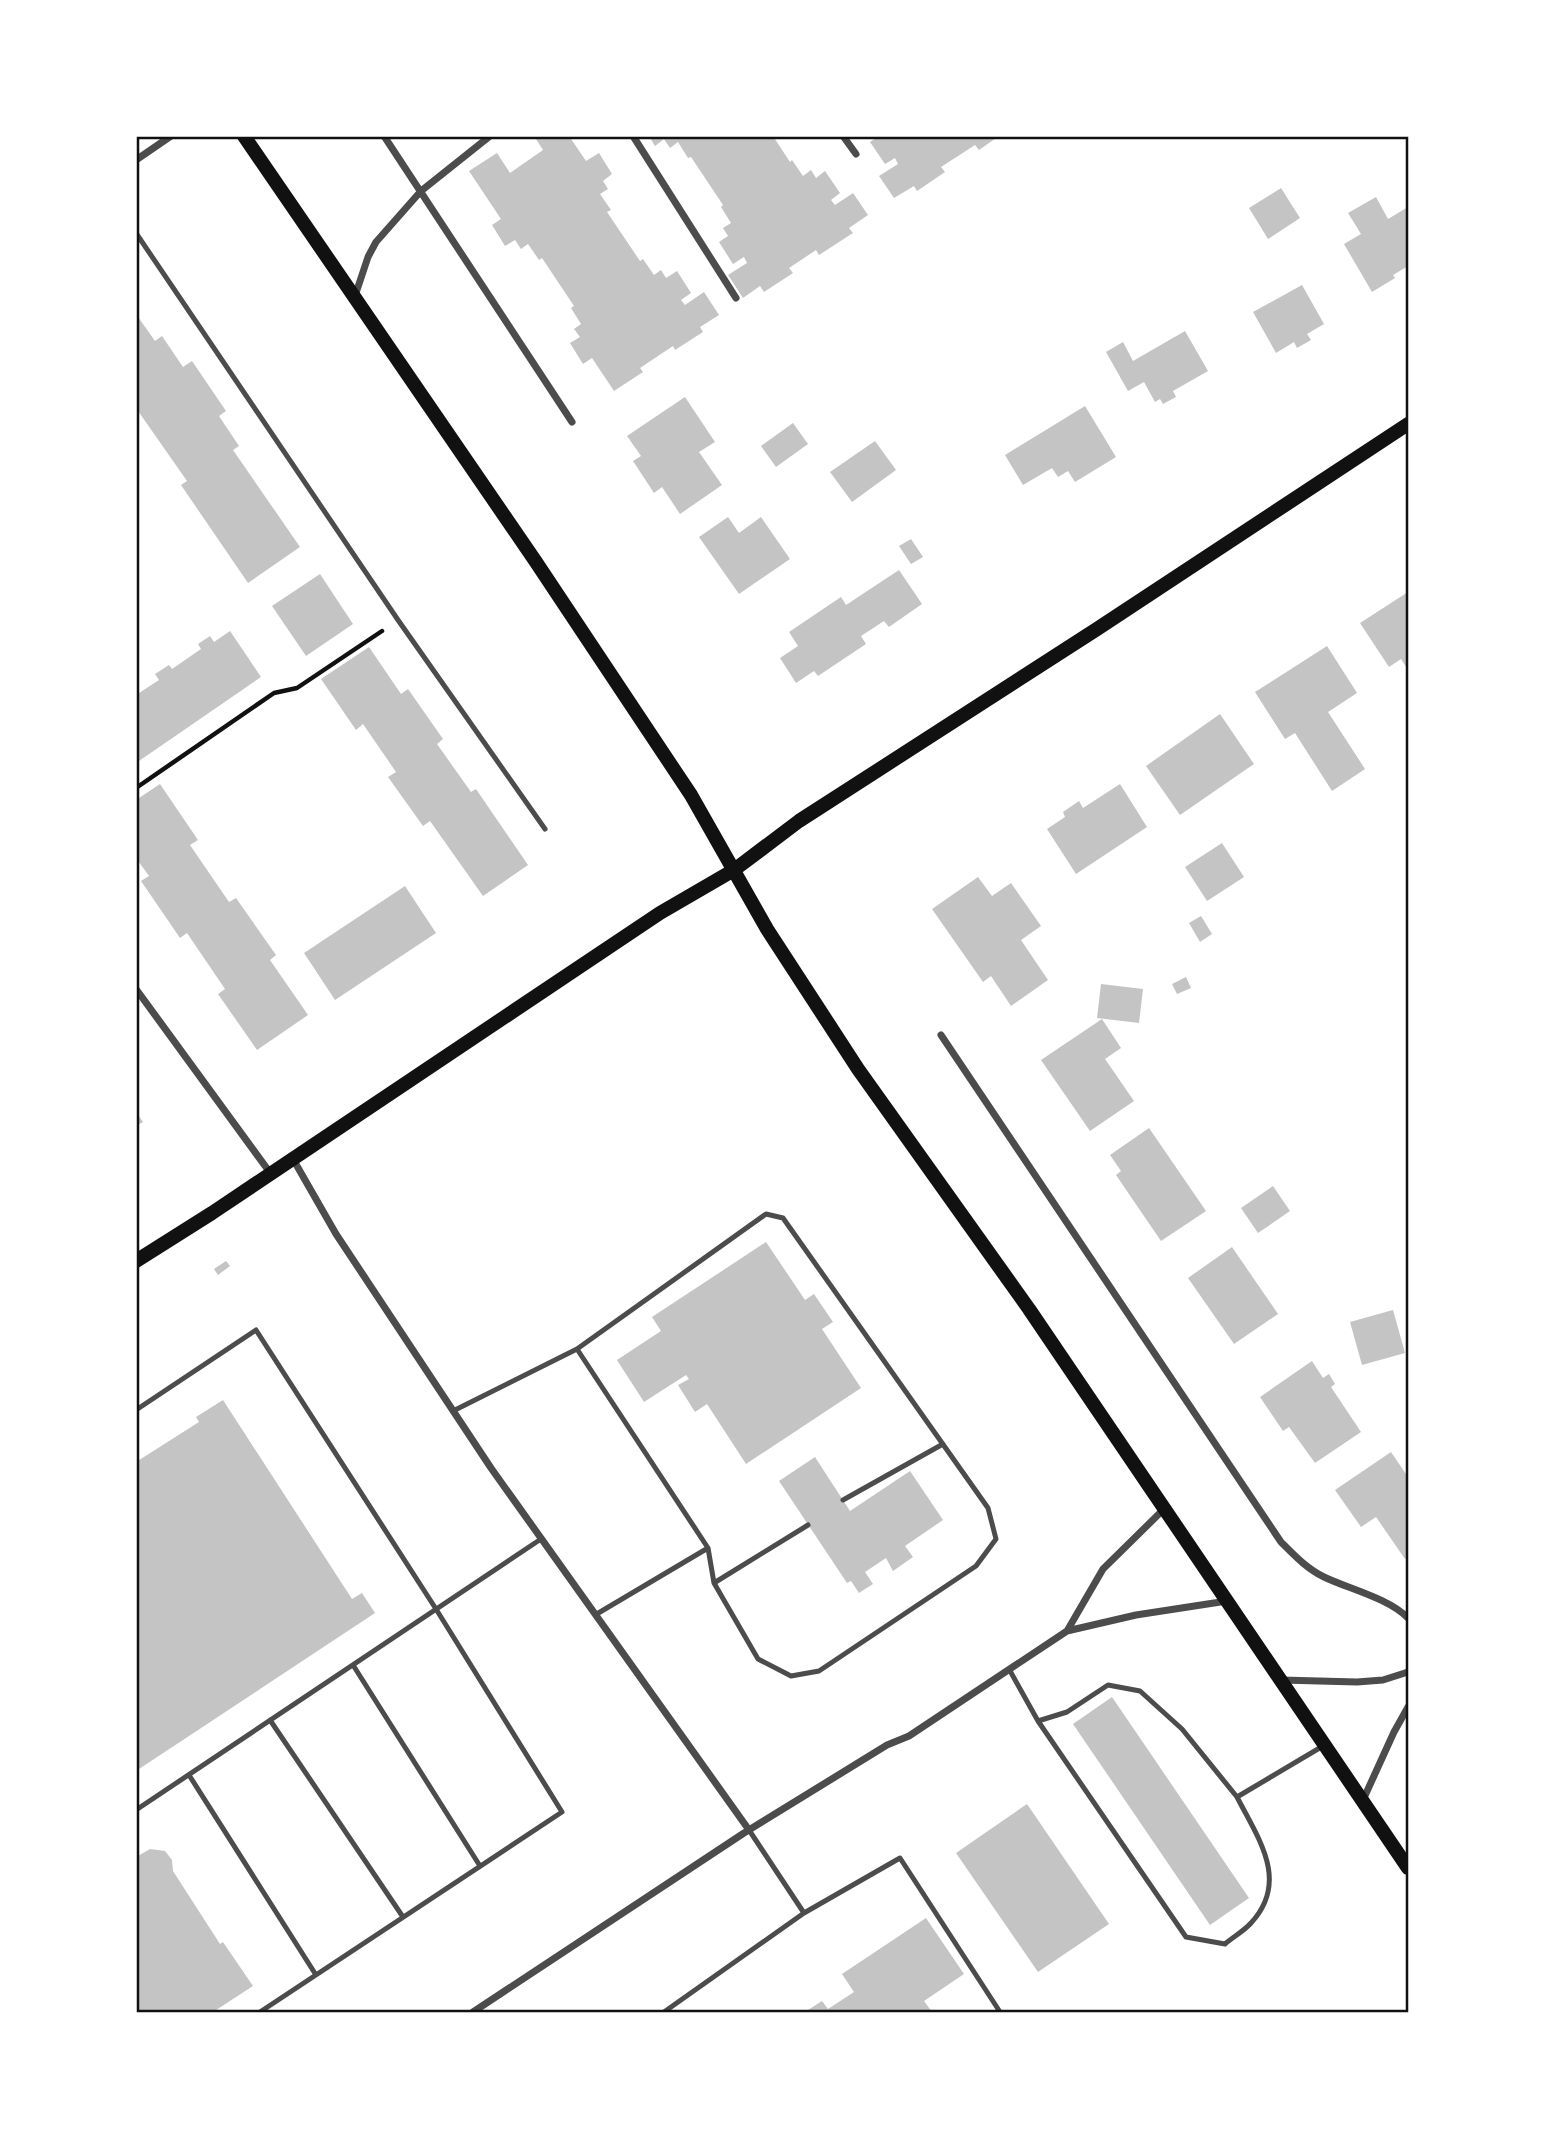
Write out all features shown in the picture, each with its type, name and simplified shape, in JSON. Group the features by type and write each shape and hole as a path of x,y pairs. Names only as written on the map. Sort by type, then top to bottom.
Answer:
{"main road":[{"path":"244,136 676,773 767,929 858,1069 1029,1309 1409,1868"},
{"path":"136,1261 271,1174 660,913 734,870 800,821 1409,424"}],"street":[{"path":"136,160 171,136"},
{"path":"384,136 572,422"},
{"path":"355,297 368,257 376,242 421,191 491,136"},
{"path":"632,136 736,298"},
{"path":"843,136 856,154"},
{"path":"136,989 271,1174"},
{"path":"941,1035 1281,1542 1301,1562 1321,1576 1370,1596 1409,1618"},
{"path":"293,1159 336,1234 453,1411 749,1830"},
{"path":"1067,1631 1103,1569 1164,1509"},
{"path":"474,2012 749,1830 887,1745 909,1735 1067,1631 1136,1615 1227,1601"},
{"path":"1281,1680 1357,1682 1383,1680 1409,1672"},
{"path":"1363,1800 1394,1732 1409,1707"}],"lane":[{"path":"136,233 398,620 545,829"},
{"path":"453,1411 577,1349 766,1214 775,1216 783,1218 988,1508 996,1539 976,1566 819,1671 791,1676 758,1659 714,1583 708,1548 577,1349"},
{"path":"136,1410 256,1330 436,1609 562,1812 260,2012"},
{"path":"843,1500 943,1444"},
{"path":"714,1583 808,1525"},
{"path":"136,1810 541,1539"},
{"path":"595,1615 708,1548"},
{"path":"352,1665 480,1866"},
{"path":"1009,1670 1038,1721 1186,1937 1225,1944 1252,1922 1270,1892 1268,1859 1237,1797 1182,1729 1140,1691 1108,1685 1067,1712 1038,1721"},
{"path":"270,1720 403,1917"},
{"path":"1237,1797 1326,1745"},
{"path":"189,1775 316,1975"},
{"path":"749,1830 804,1913"},
{"path":"664,2012 804,1913 900,1858 1000,2012"}],"path":[{"path":"136,788 274,693 297,688 383,630"}],"building":[{"path":"534,136 569,136 586,161 599,153 612,174 603,181 608,189 600,194 611,210 607,212 640,261 643,259 654,275 661,270 666,278 677,271 691,293 681,300 685,305 704,292 719,315 700,327 703,332 675,350 673,346 640,368 643,372 614,391 592,358 583,364 570,343 580,337 574,329 581,324 571,308 574,306 542,258 539,260 528,244 521,249 515,240 505,246 492,225 501,219 469,171 497,153 510,173 543,150"},
{"path":"649,136 773,136 803,176 811,170 816,178 825,171 840,193 831,200 835,205 853,193 868,215 849,228 853,233 819,255 816,250 789,268 793,273 764,292 760,286 743,298 728,275 747,263 744,257 733,264 719,242 728,236 723,228 731,223 721,207 723,205 678,142 670,148 664,139 655,146"},
{"path":"879,136 999,136 979,150 975,145 941,167 945,172 917,191 914,186 894,198 879,176 898,164 895,158 885,164 870,142"},
{"path":"1281,188 1300,218 1268,239 1249,208"},
{"path":"1376,197 1388,219 1408,207 1408,266 1393,275 1395,278 1372,292 1344,244 1361,234 1348,213"},
{"path":"1302,285 1324,324 1307,334 1311,340 1297,348 1294,342 1276,353 1253,312"},
{"path":"136,314 155,341 162,336 183,367 192,361 226,411 219,416 239,446 233,450 300,547 248,583 181,485 187,481 136,408"},
{"path":"1185,331 1208,371 1173,391 1176,397 1163,404 1160,399 1155,402 1144,382 1128,391 1106,352 1123,342 1133,361"},
{"path":"685,397 715,442 699,452 722,485 680,514 662,487 654,493 633,461 641,456 627,436"},
{"path":"1085,406 1116,457 1075,482 1068,471 1058,477 1052,468 1023,485 1005,455"},
{"path":"793,423 808,444 776,467 761,446"},
{"path":"875,441 896,470 852,502 830,472"},
{"path":"728,517 739,533 761,517 790,559 739,594 699,537"},
{"path":"911,539 923,557 911,564 899,546"},
{"path":"899,570 922,604 889,627 884,621 861,636 866,644 818,676 814,671 796,683 780,658 798,646 789,632 841,597 846,605"},
{"path":"320,574 353,624 306,656 272,606"},
{"path":"1408,592 1408,670 1401,659 1389,667 1360,623"},
{"path":"230,631 261,677 136,763 136,695 159,680 155,674 169,665 172,669 201,649 198,644 210,636 214,642"},
{"path":"1327,646 1357,693 1328,712 1365,769 1332,791 1295,733 1285,739 1255,692"},
{"path":"369,647 401,694 408,689 443,739 437,744 471,792 476,789 528,865 483,896 430,821 423,826 388,777 396,772 363,724 356,730 321,679"},
{"path":"1220,714 1254,764 1180,815 1146,766"},
{"path":"160,784 198,840 190,845 229,902 236,898 276,955 270,960 308,1015 257,1050 218,994 225,989 187,933 180,938 141,881 149,876 136,858 136,800"},
{"path":"1120,784 1147,827 1076,874 1047,829 1065,817 1063,812 1079,801 1083,808"},
{"path":"1222,843 1244,877 1207,901 1185,867"},
{"path":"978,877 992,896 1011,883 1041,926 1021,940 1048,980 1011,1006 991,976 983,982 932,909"},
{"path":"405,886 436,933 335,1000 304,953"},
{"path":"1201,916 1212,934 1200,942 1189,923"},
{"path":"1186,977 1191,988 1177,994 1172,984"},
{"path":"1101,984 1143,989 1139,1023 1097,1018"},
{"path":"1102,1019 1121,1048 1105,1059 1134,1101 1090,1131 1041,1060"},
{"path":"136,1112 143,1122 136,1126"},
{"path":"1149,1128 1206,1211 1161,1241 1116,1175 1121,1171 1110,1155"},
{"path":"1273,1186 1290,1211 1258,1233 1241,1208"},
{"path":"766,1242 805,1300 814,1294 833,1322 822,1329 861,1388 746,1464 707,1404 695,1412 678,1385 689,1379 686,1375 644,1402 617,1360 661,1331 652,1317"},
{"path":"1232,1247 1278,1314 1234,1344 1188,1278"},
{"path":"226,1261 230,1266 218,1275 214,1269"},
{"path":"1393,1310 1405,1353 1362,1365 1350,1322"},
{"path":"1312,1361 1323,1378 1329,1374 1335,1384 1331,1387 1361,1432 1315,1463 1289,1427 1283,1431 1260,1397"},
{"path":"223,1400 352,1599 362,1593 375,1613 136,1771 136,1462 199,1422 196,1417"},
{"path":"1391,1452 1408,1477 1408,1557 1405,1559 1376,1517 1361,1527 1335,1490"},
{"path":"815,1457 850,1511 910,1471 943,1520 905,1546 913,1557 893,1571 886,1558 865,1572 873,1584 859,1593 851,1581 847,1583 779,1481"},
{"path":"1112,1697 1249,1898 1210,1925 1073,1724"},
{"path":"1027,1804 1109,1924 1038,1972 956,1853"},
{"path":"150,1849 165,1851 172,1860 173,1871 220,1944 223,1942 253,1986 213,2012 136,2012 136,1868 138,1856"},
{"path":"926,1918 964,1974 924,2001 932,2012 805,2012 822,2001 828,2009 854,1992 842,1974"}]}
